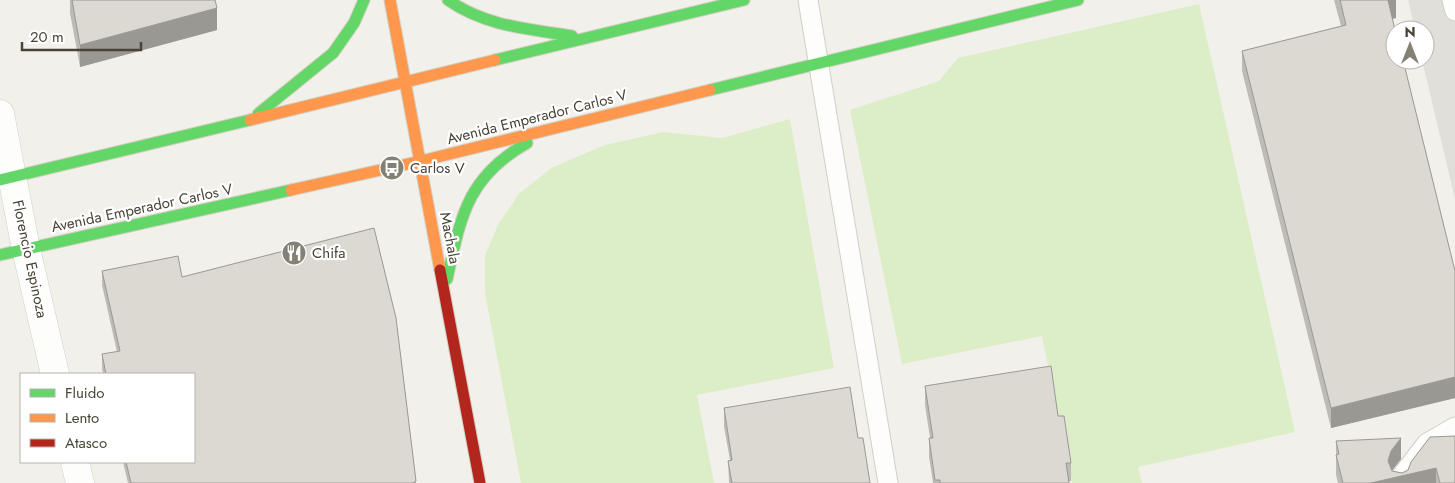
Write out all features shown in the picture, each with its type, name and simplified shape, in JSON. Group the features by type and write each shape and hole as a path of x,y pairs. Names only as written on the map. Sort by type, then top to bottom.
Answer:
{"main road":[{"path":"252,119 333,53 354,23 364,0"},
{"name":"Machala","path":"390,0 480,483"},
{"path":"448,0 478,19 502,25 586,38"},
{"path":"6,178 744,0"},
{"name":"Avenida Emperador Carlos V","path":"0,255 421,161 1078,0"},
{"path":"445,288 463,212 476,186 507,152 561,126"}],"street":[{"name":"Florencio Espinoza","path":"0,114 6,178 26,249 55,373"},
{"path":"75,463 80,483"}],"lane":[{"path":"808,0 820,63 888,483"},
{"path":"1452,0 1455,11"},
{"path":"1399,483 1400,478 1427,443 1455,427"}],"green space":[{"path":"1199,4 1295,432 1138,467 1142,483 1072,483 1042,336 902,364 850,110 939,81 958,58"},
{"path":"790,119 834,368 697,395 714,483 521,483 485,293 485,255 499,223 519,194 551,168 605,145 663,132 722,138"}],"shaded area":[{"path":"1408,0 1455,0 1455,199 1424,70 1435,70 1435,20 1413,20"}],"building":[{"path":"72,0 215,0 217,8 80,45"},
{"path":"1340,0 1388,0 1393,20 1385,20 1385,70 1405,70 1455,271 1455,377 1331,408 1242,51 1346,25"},
{"path":"374,228 396,318 416,481 414,483 131,483 126,463 195,463 195,373 106,373 102,354 120,351 102,271 178,256 182,277"},
{"path":"1051,366 1058,416 1064,416 1071,463 1066,463 1069,483 940,483 940,480 935,480 929,438 933,438 925,386"},
{"path":"850,387 858,438 863,438 870,483 732,483 728,461 732,460 724,408"},
{"path":"1455,436 1455,483 1440,483 1436,468 1371,483 1343,483 1336,455 1339,454 1336,441 1401,438 1391,451 1388,461 1392,471 1402,473 1408,470 1411,462 1430,437"}],"traffic: fast":[{"path":"258,114 333,53 354,23 364,0"},
{"path":"448,0 462,9 492,21 572,36"},
{"path":"495,60 744,0"},
{"path":"710,90 1078,0"},
{"path":"0,180 250,120"},
{"path":"447,279 463,217 479,184 507,156 527,143"},
{"path":"0,255 291,190"}],"traffic: slow":[{"path":"390,0 440,270"},
{"path":"250,120 495,60"},
{"path":"291,190 421,161 710,90"}],"traffic: jam":[{"path":"440,270 480,483"}],"place":[{"name":"Carlos V","path":"392,168"},
{"name":"Chifa","path":"294,253"}]}
